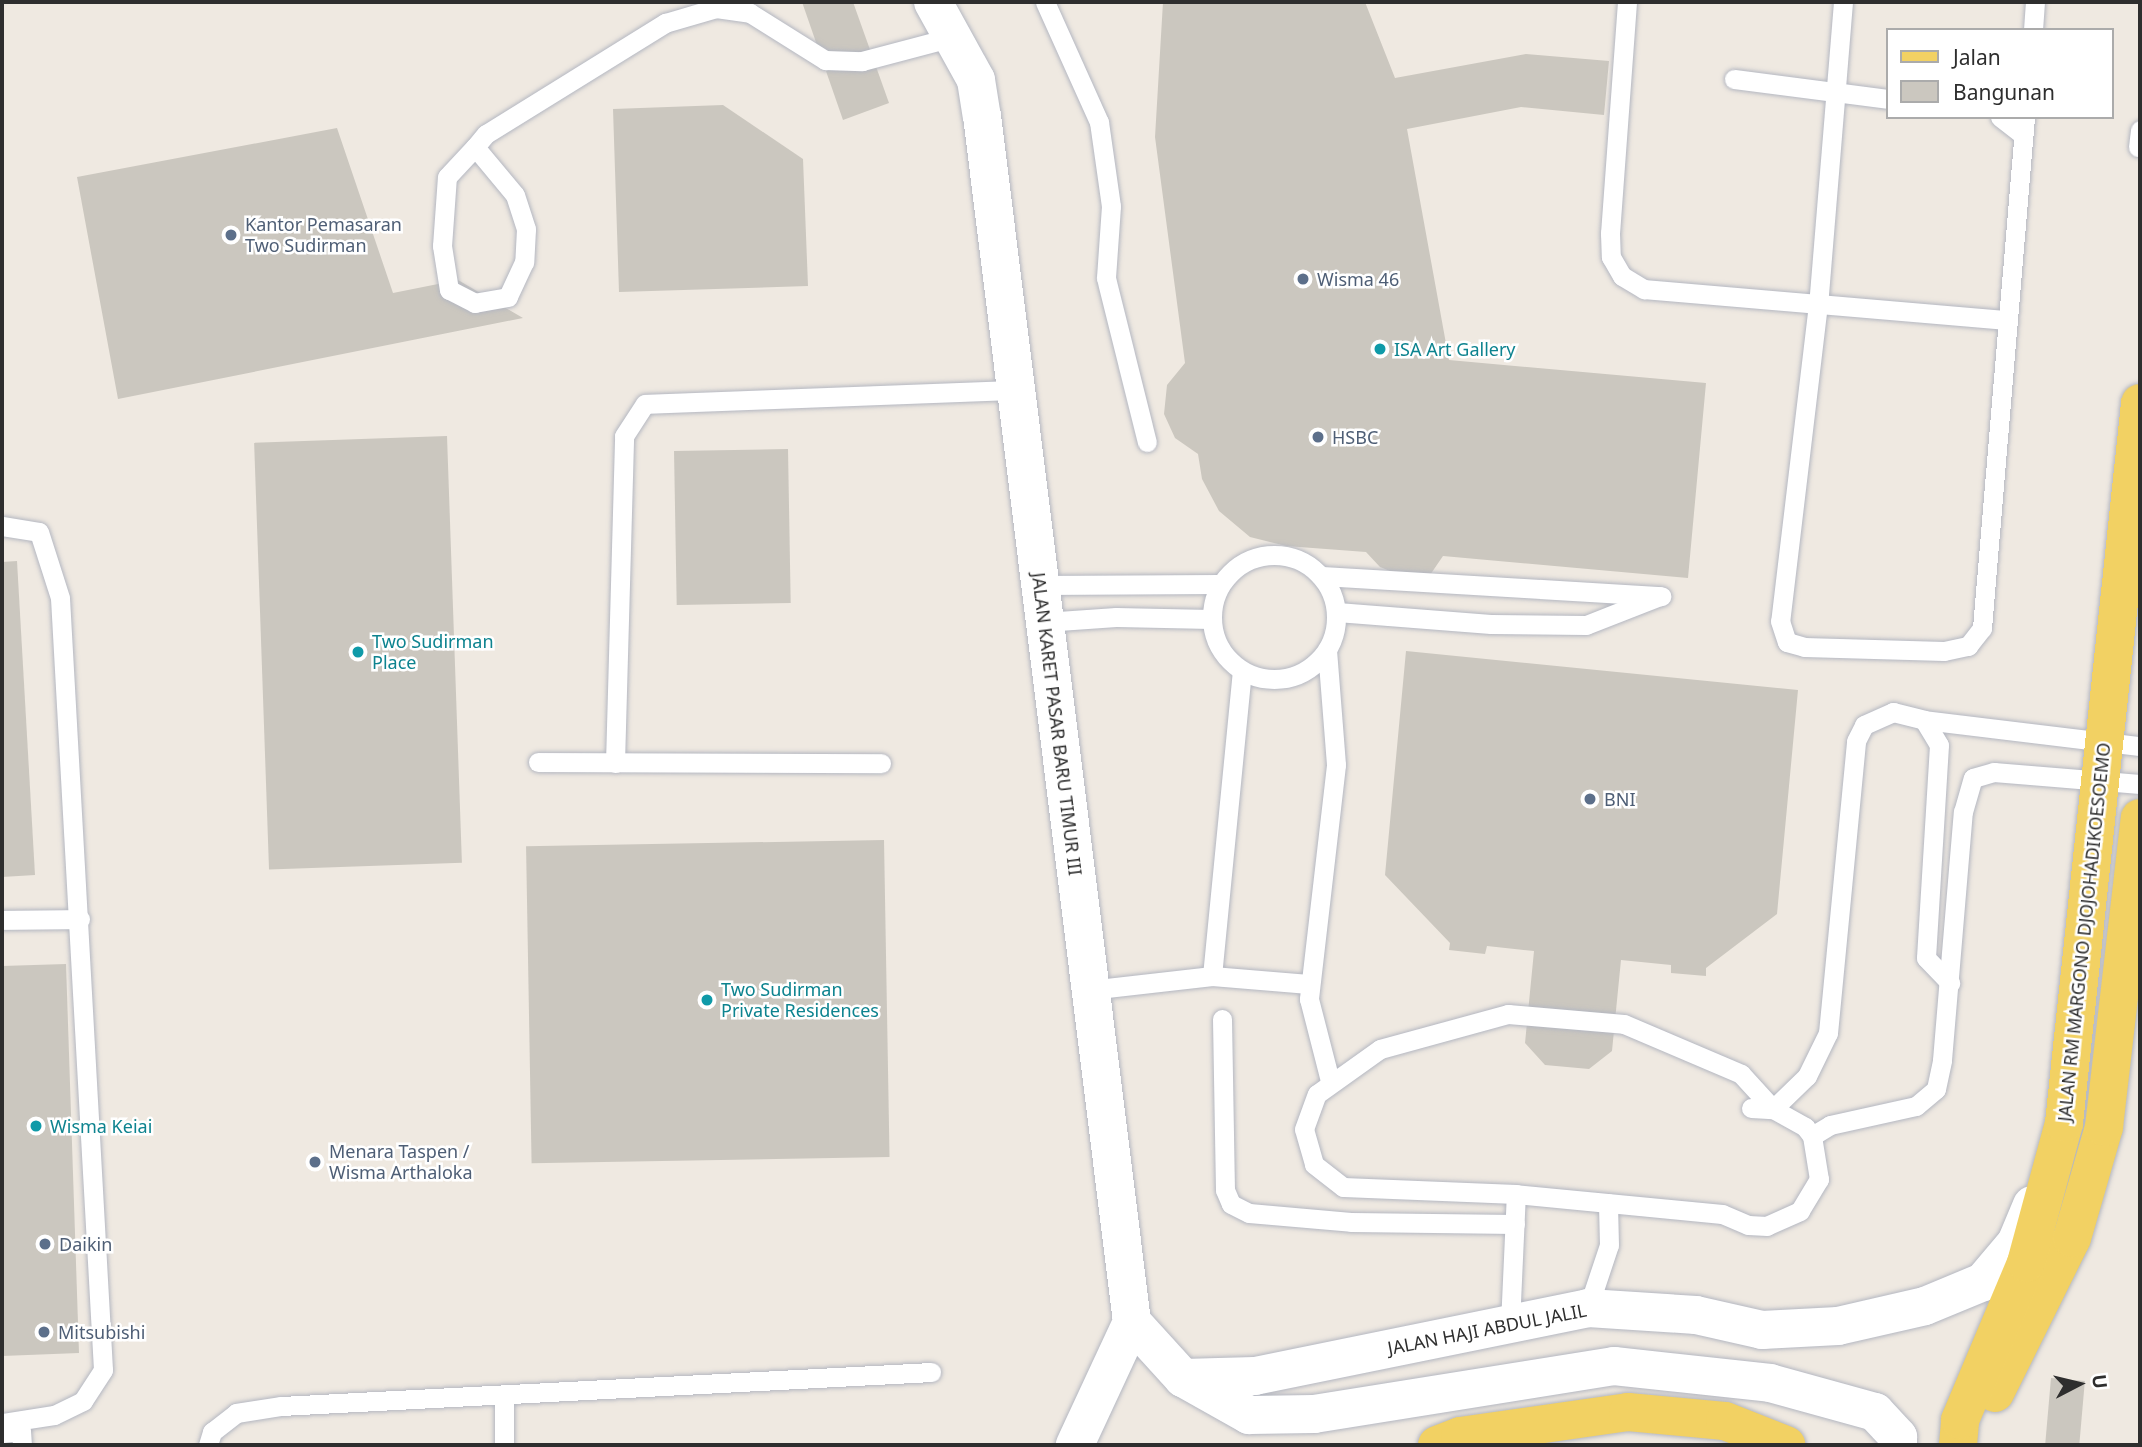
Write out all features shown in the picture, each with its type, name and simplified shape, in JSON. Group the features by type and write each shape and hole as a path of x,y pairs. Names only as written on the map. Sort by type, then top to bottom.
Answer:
{"main road":[{"name":"JALAN RM MARGONO DJOJOHADIKOESOEMO","path":"1958,1445 1960,1420 2026,1263 2064,1123 2101,782 2123,743 2140,403"},
{"path":"1966,1445 2073,1238 2104,1127 2140,818"},
{"path":"1437,1445 1460,1436 1628,1412 1725,1421 1786,1445"}],"street":[{"name":"JALAN KARET PASAR BARU TIMUR III","path":"933,2 976,80 1132,1322"},
{"name":"JALAN HAJI ABDUL JALIL","path":"1183,1378 1255,1376 1588,1308 1696,1315 1762,1330 1838,1326 1925,1306 1983,1282 2016,1243 2064,1123 2113,1056"},
{"path":"1075,1445 1132,1322 1183,1378 1249,1415 1314,1414 1614,1366 1770,1383 1875,1412 1898,1437 1898,1445"}],"lane":[{"path":"1045,2 1099,122 1111,206 1106,278 1147,442"},
{"path":"1627,2 1610,233 1611,257 1622,276 1644,289 2007,320"},
{"path":"1843,2 1818,304 1780,621 1787,642 1804,647 1944,651 1968,646 1982,628 2024,126 2005,119"},
{"path":"2033,28 2035,2"},
{"path":"475,147 515,195 526,229 524,262 508,298 475,303 449,290 442,246 447,177 486,134 665,23 716,8 750,13 825,60 862,61 953,37"},
{"path":"1734,79 1886,99"},
{"path":"615,763 624,436 645,404 1016,390"},
{"path":"2,526 39,532 60,598 80,919 103,1370 83,1401 33,1419 2,1423"},
{"path":"1327,650 1315,665 1279,680 1242,671 1216,642 1212,619 1213,600 1220,584 1250,559 1269,555 1306,563 1322,576 1337,612 1327,650 1336,765 1309,984 1330,1081"},
{"path":"1322,576 1661,596 1586,625 1491,624 1337,612"},
{"path":"1039,585 1220,584"},
{"path":"1044,622 1116,617 1212,619"},
{"path":"1212,976 1242,671"},
{"path":"1773,1109 1807,1076 1828,1033 1856,741 1864,725 1878,715 1910,713 1924,720 2123,743"},
{"path":"1924,720 1939,745 1940,761 1926,958 1950,983"},
{"path":"538,762 881,763"},
{"path":"1812,1136 1830,1125 1916,1105 1936,1088 1950,983 1964,812 1973,778 1994,772 2140,784"},
{"path":"2,920 80,919"},
{"path":"1089,990 1212,976 1309,984"},
{"path":"1751,1108 1773,1109 1790,1115 1812,1136 1819,1179 1800,1211 1785,1221 1748,1224 1722,1214 1516,1194 1361,1190 1326,1177 1306,1147 1304,1129 1307,1110 1330,1081 1380,1049 1508,1014 1624,1024 1741,1074 1773,1109"},
{"path":"1222,1018 1225,1190 1231,1203 1250,1213 1351,1222 1515,1224"},
{"path":"1510,1324 1516,1194"},
{"path":"1588,1308 1609,1245 1608,1203"},
{"path":"208,1445 212,1432 236,1413 281,1406 504,1398 931,1372"},
{"path":"504,1398 504,1445"},
{"path":"33,1419 35,1445"},
{"path":"2,1433 21,1431 22,1445"}],"building":[{"path":"802,2 853,2 889,103 843,120"},
{"name":"Wisma 46","path":"1163,2 1365,2 1395,78 1526,54 1609,61 1604,115 1521,107 1407,129 1449,360 1706,383 1688,578 1443,556 1430,575 1407,578 1380,567 1366,552 1286,546 1250,537 1219,511 1202,479 1198,454 1175,438 1164,414 1167,385 1185,363 1155,137"},
{"path":"723,105 803,159 808,286 619,292 613,109"},
{"name":"Kantor Pemasaran Two Sudirman","path":"337,128 393,293 458,280 523,318 118,399 77,177"},
{"name":"Two Sudirman Place","path":"447,436 462,863 269,869 254,443"},
{"path":"788,449 791,603 677,605 674,451"},
{"path":"17,561 35,875 2,877 2,562"},
{"name":"BNI","path":"1406,651 1798,690 1777,914 1706,968 1706,976 1671,973 1671,965 1621,960 1612,1051 1589,1069 1545,1065 1525,1043 1534,951 1487,946 1485,954 1449,950 1450,943 1385,875"},
{"name":"Two Sudirman Private Residences","path":"884,840 890,1157 532,1163 526,846"},
{"name":"Wisma Keiai","path":"66,964 79,1353 2,1356 2,966"},
{"path":"2051,1378 2085,1381 2079,1445 2045,1445"}],"place":[{"name":"Kantor Pemasaran Two Sudirman","path":"231,235"},
{"name":"Wisma 46","path":"1303,279"},
{"name":"ISA Art Gallery","path":"1380,349"},
{"name":"HSBC","path":"1318,437"},
{"name":"Two Sudirman Place","path":"358,652"},
{"name":"BNI","path":"1590,799"},
{"name":"Two Sudirman Private Residences","path":"707,1000"},
{"name":"Wisma Keiai","path":"36,1126"},
{"name":"Menara Taspen / Wisma Arthaloka","path":"315,1162"},
{"name":"Daikin","path":"45,1244"},
{"name":"Mitsubishi","path":"44,1332"}]}
